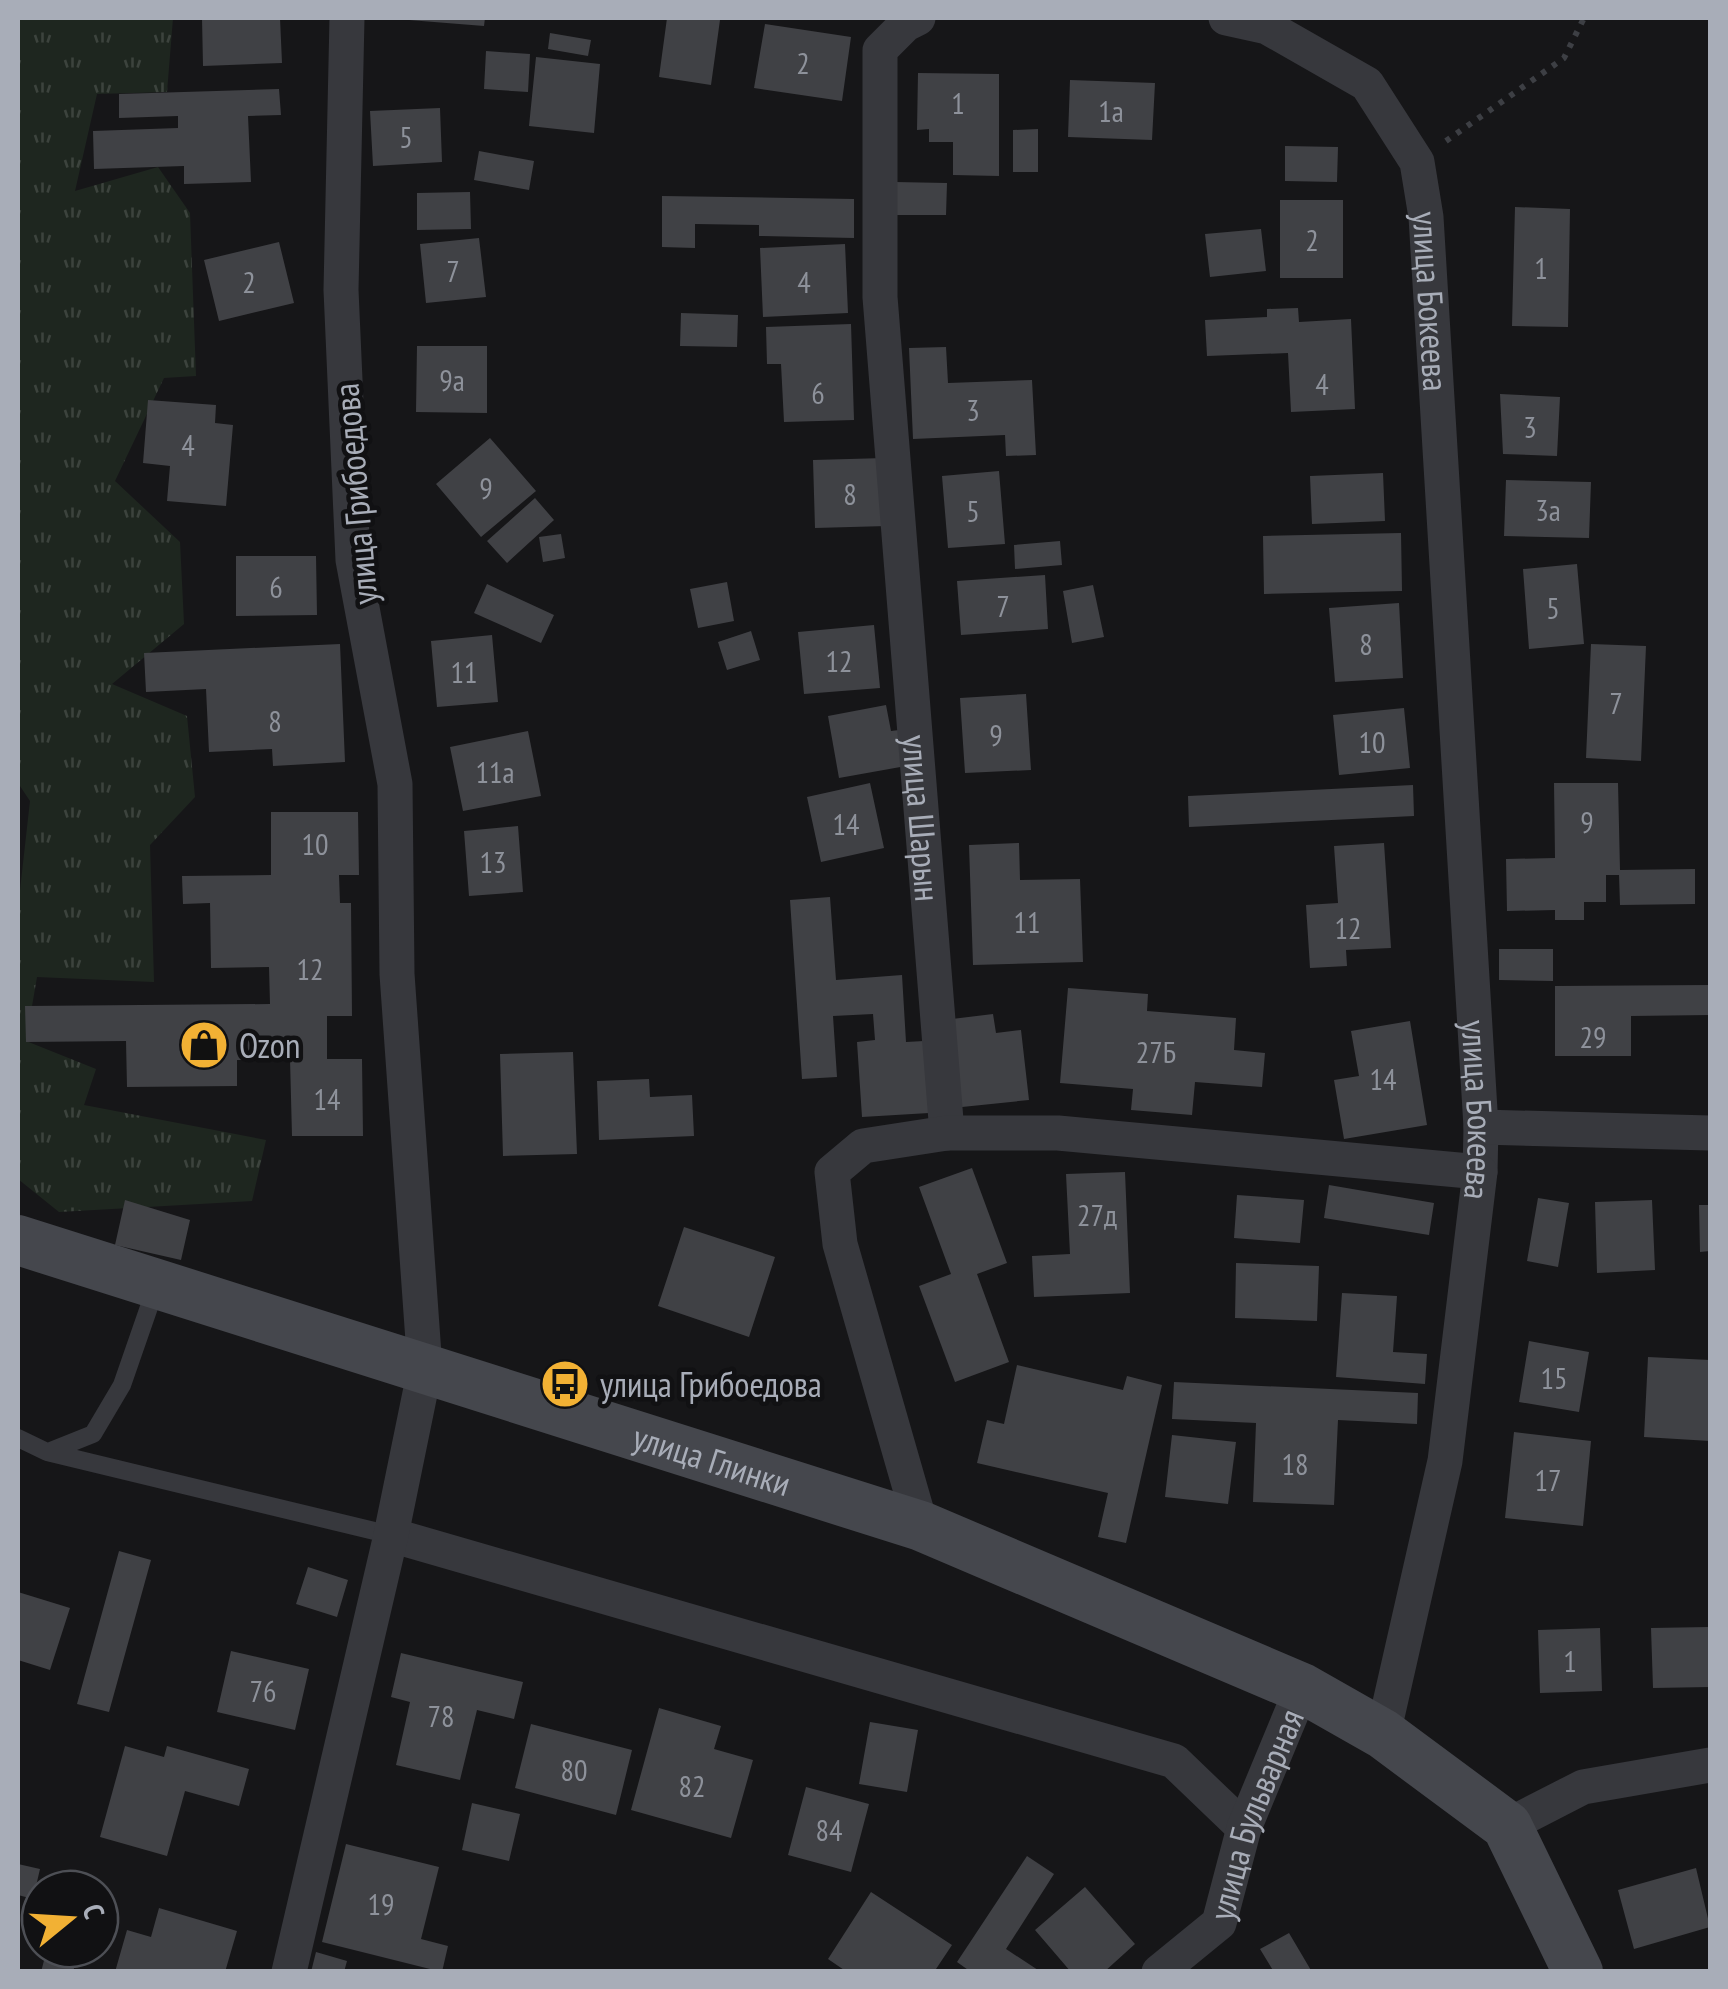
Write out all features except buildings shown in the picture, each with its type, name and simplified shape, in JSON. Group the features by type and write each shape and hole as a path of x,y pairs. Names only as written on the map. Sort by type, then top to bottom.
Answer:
{"main road":[{"name":"улица Глинки","path":"18,1240 922,1526 1302,1688 1383,1734"},
{"path":"1383,1734 1507,1826 1578,1972"}],"street":[{"name":"улица Грибоедова","path":"289,1972 392,1535 425,1369 398,974 395,784 353,560 341,290 348,18"},
{"path":"1226,18 1267,27 1367,84 1417,162"},
{"name":"улица Шарын","path":"912,21 880,50 880,297 947,1133"},
{"name":"улица Бокеева","path":"1383,1734 1445,1461 1480,1172 1481,1127 1426,217 1417,162"},
{"path":"1481,1127 1710,1134"},
{"path":"922,1526 840,1244 832,1172 863,1146 947,1133 1058,1133 1480,1172"},
{"path":"392,1535 1174,1761 1244,1828"},
{"name":"улица Бульварная","path":"1159,1972 1219,1922 1244,1828 1302,1688"},
{"path":"1507,1826 1583,1787 1710,1765"}],"lane":[{"path":"47,1452 93,1434 122,1385 157,1284"},
{"path":"18,1438 47,1452 392,1535"}],"path":[{"path":"1417,162 1564,58 1584,18"}],"green space":[{"path":"18,18 173,18 167,92 97,94 75,191 158,167 190,213 196,376 164,378 115,481 180,542 184,624 112,684 187,716 195,797 150,845 154,982 37,977 26,1041 96,1069 84,1105 266,1140 252,1201 59,1212 18,1179 18,908 30,801 18,783"}],"place":[{"name":"Ozon","path":"204,1045"},
{"name":"улица Грибоедова","path":"565,1384"}]}
